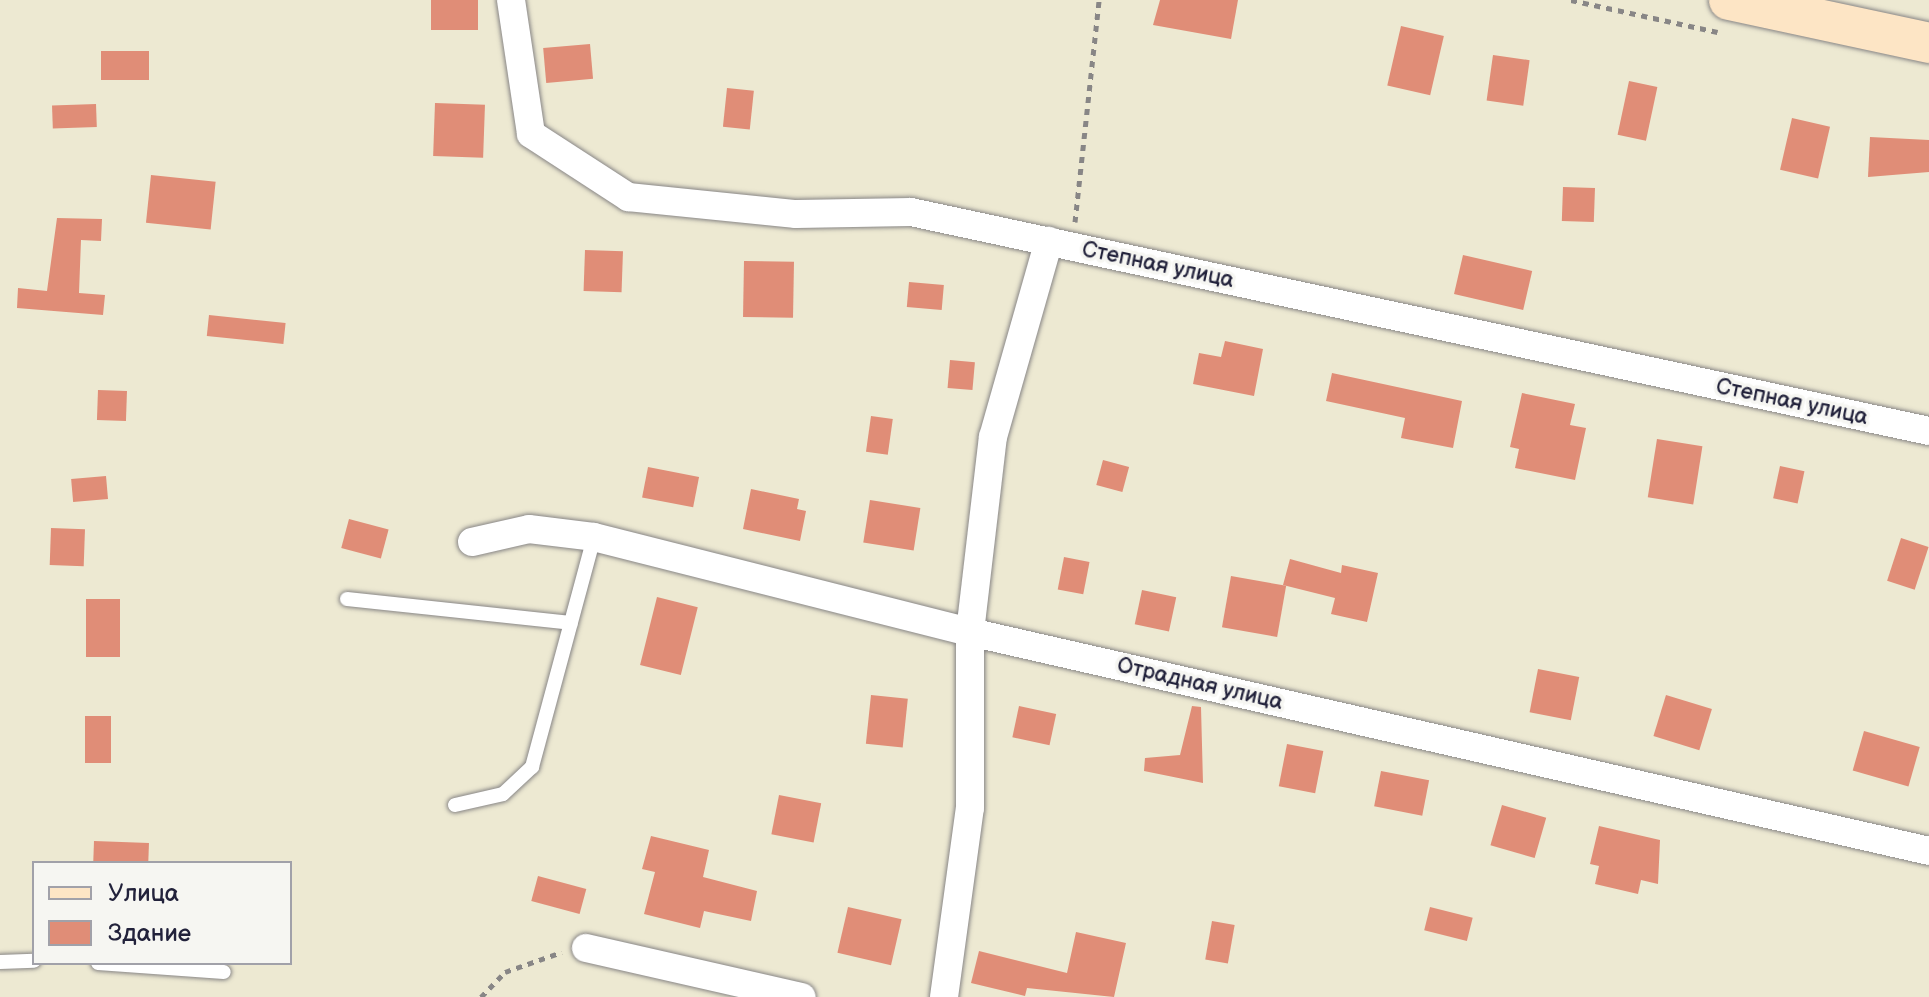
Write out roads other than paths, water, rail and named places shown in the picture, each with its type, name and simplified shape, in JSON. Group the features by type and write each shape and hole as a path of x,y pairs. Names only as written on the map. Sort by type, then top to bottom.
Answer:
{"main road":[{"path":"1729,0 1929,43"}],"street":[{"name":"Степная улица","path":"511,0 531,134 628,197 796,214 911,212 1929,431"},
{"path":"944,997 970,808 970,632 993,437 1061,244"},
{"name":"Отрадная улица","path":"472,542 529,529 594,537 970,632 1929,851"},
{"path":"586,948 801,997"}],"lane":[{"path":"455,805 503,794 532,767 594,537"},
{"path":"347,599 571,623"},
{"path":"0,962 32,961"},
{"path":"126,965 224,972"}]}
